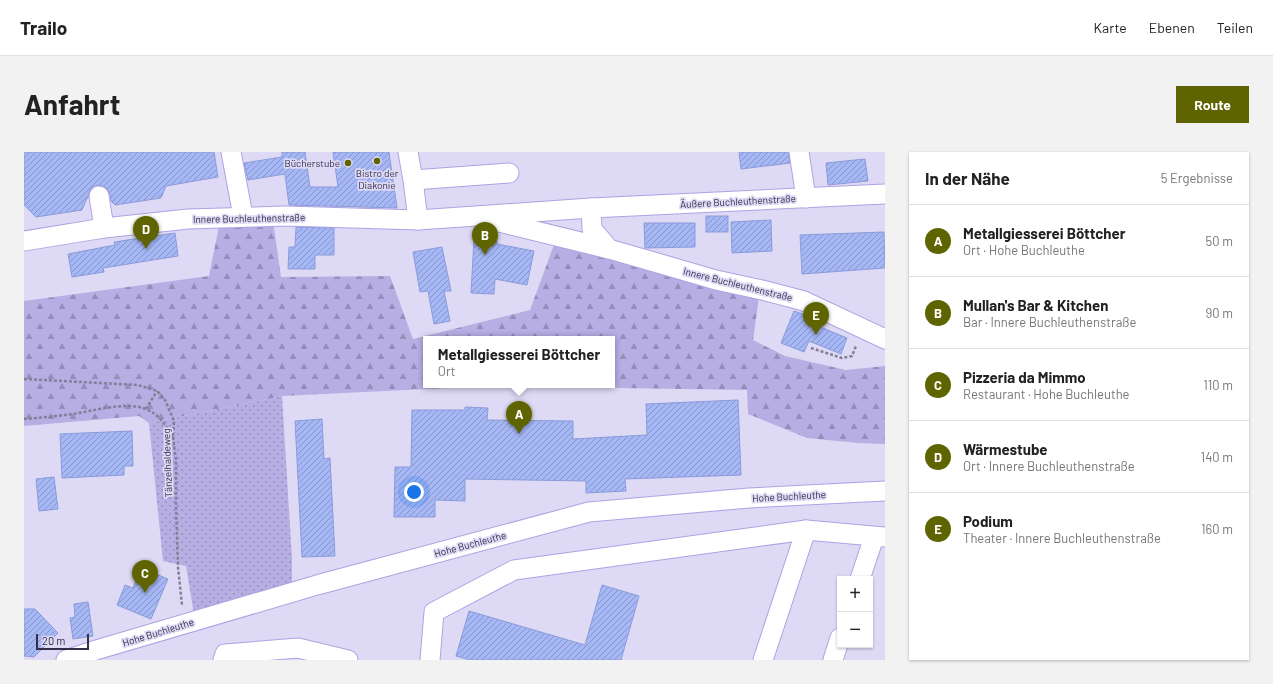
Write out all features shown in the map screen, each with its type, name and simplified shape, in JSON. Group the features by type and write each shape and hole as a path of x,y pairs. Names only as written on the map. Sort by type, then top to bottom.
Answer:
{"street":[{"path":"231,152 243,216"},
{"path":"408,152 418,220"},
{"path":"799,152 806,198"},
{"path":"413,180 509,173"},
{"name":"Äußere Buchleuthenstraße","path":"591,208 885,194"},
{"path":"99,196 104,228"},
{"path":"591,208 592,229 609,249"},
{"name":"Innere Buchleuthenstraße","path":"24,241 104,228 188,219 243,216 286,216 418,220 591,208"},
{"name":"Innere Buchleuthenstraße","path":"474,215 609,249 716,280 804,301 885,339"},
{"name":"Hohe Buchleuthe","path":"66,660 317,585 589,512 749,498 885,491"},
{"path":"763,660 806,530"},
{"path":"430,660 434,612 514,570 806,530 879,537 861,576"},
{"path":"833,660 837,647"},
{"path":"223,660 225,654 298,648 348,660"}],"path":[{"path":"812,348 842,358 852,356 864,329"},
{"path":"24,379 138,385 157,391 146,409"},
{"name":"Tänzelhaldeweg","path":"157,391 165,400 174,421 173,437 176,460 178,567 184,624"},
{"path":"24,419 132,406 146,409 162,420 173,437"}],"green space":[{"path":"220,221 273,221 281,277 390,276 413,339 423,337 423,388 448,388 282,396 149,423 139,416 24,426 24,301 209,276"},
{"path":"555,242 759,297 753,340 785,356 846,370 885,366 885,444 807,438 748,414 747,390 615,388 615,336 425,336 530,310"},
{"path":"282,396 292,559 292,585 194,615 186,566 163,561 149,423"}],"building":[{"path":"24,152 214,152 218,177 166,186 161,198 115,205 111,201 110,194 107,189 103,186 97,185 92,187 89,192 88,198 82,210 36,217 24,205"},
{"path":"282,152 305,152 310,187 338,187 333,152 389,152 397,208 289,205 285,174 248,180 244,163 282,157"},
{"path":"739,152 788,152 790,163 741,169"},
{"path":"865,159 868,181 828,185 826,163"},
{"path":"706,216 728,216 728,232 706,232"},
{"path":"771,220 772,251 732,253 731,222"},
{"path":"644,223 695,223 695,247 645,248"},
{"path":"296,227 334,228 334,255 315,255 315,269 288,269 289,247 295,247"},
{"path":"884,232 885,268 802,274 800,235"},
{"path":"175,233 178,256 103,268 104,272 72,277 68,254 115,245 114,242"},
{"path":"474,239 497,241 497,244 534,251 527,285 495,279 494,294 471,293"},
{"path":"442,247 451,291 444,291 450,321 434,324 428,291 420,292 413,252"},
{"path":"794,311 808,316 806,321 847,338 841,354 809,341 804,352 781,343"},
{"path":"738,400 741,475 625,479 626,491 586,493 586,481 465,479 465,501 435,500 435,517 394,517 395,467 411,467 412,410 465,410 465,407 488,408 487,420 573,421 573,439 647,435 646,404"},
{"path":"322,419 324,459 330,458 335,556 302,557 295,421"},
{"path":"132,431 133,466 124,466 124,475 62,478 60,434"},
{"path":"54,477 58,509 39,511 36,479"},
{"path":"141,568 168,579 151,619 117,605 125,585 133,588"},
{"path":"602,585 639,596 621,660 470,660 456,656 469,611 585,645"},
{"path":"88,602 93,636 73,639 70,618 75,617 74,604"},
{"path":"24,609 35,609 58,633 34,657 24,656"}],"place":[{"name":"Bistro der Diakonie","path":"377,161"},
{"name":"Bücherstube","path":"348,163"},
{"name":"Wärmestube","path":"146,249"},
{"name":"Mullan's Bar & Kitchen","path":"485,255"},
{"name":"Podium","path":"816,335"},
{"name":"Metallgiesserei Böttcher","path":"519,434"},
{"name":"Pizzeria da Mimmo","path":"145,593"}]}
